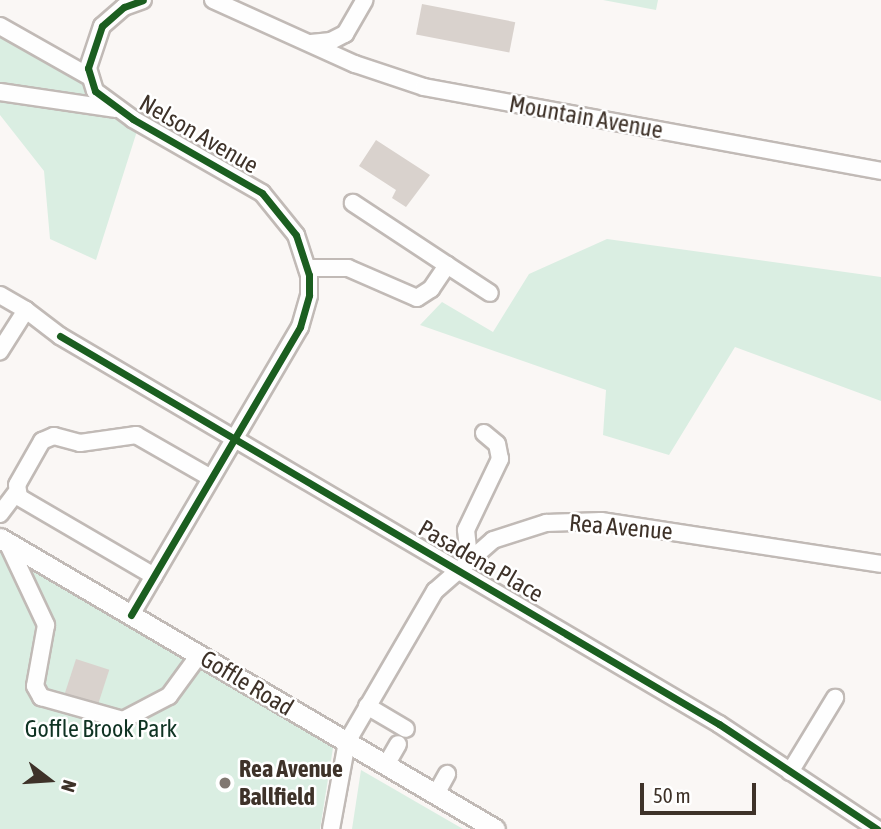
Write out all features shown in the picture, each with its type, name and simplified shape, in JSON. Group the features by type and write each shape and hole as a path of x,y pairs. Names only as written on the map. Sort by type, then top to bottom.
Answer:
{"main road":[{"name":"Goffle Road","path":"4,540 495,829"}],"street":[{"path":"0,26 90,77 90,55 102,26 124,7 143,0"},
{"path":"213,0 256,16 298,40 316,44 345,34 365,0"},
{"name":"Mountain Avenue","path":"298,40 378,73 436,89 881,172"},
{"name":"Nelson Avenue","path":"90,77 95,91 117,109 262,193 296,235 307,268 309,295 300,327 131,615"},
{"path":"0,92 117,109"},
{"path":"353,203 490,293"},
{"path":"307,268 348,268 417,298 431,289 447,265"},
{"name":"Pasadena Place","path":"0,295 26,310 60,336 234,439 463,563 719,724 877,829"},
{"path":"0,351 26,310"},
{"path":"463,563 466,530 500,459 497,444 484,433"},
{"path":"0,514 16,493 48,436 80,443 136,435 211,478"},
{"path":"16,493 154,576"},
{"name":"Rea Avenue","path":"331,829 346,742 435,591 463,563 519,530 571,520 683,532 881,564"},
{"path":"4,540 46,625 37,694 72,708 117,720 169,696 200,655"},
{"path":"790,772 835,698"},
{"path":"367,706 406,729"},
{"path":"386,765 398,744"},
{"path":"436,794 447,774"}],"green space":[{"path":"603,0 658,0 656,10"},
{"path":"0,28 86,80 138,128 96,260 50,239 44,171 0,115"},
{"path":"607,239 881,277 881,401 735,347 669,455 603,435 606,390 420,325 442,302 493,332 529,274"},
{"name":"Goffle Brook Park","path":"0,550 333,748 320,829 0,829"},
{"path":"361,770 463,829 352,829"}],"building":[{"path":"422,4 515,22 509,53 416,34"},
{"path":"376,140 430,175 406,207 392,198 396,190 359,166"},
{"path":"76,659 109,670 98,704 65,693"}],"cycle path":[{"path":"131,615 300,327 309,295 309,275 296,235 262,193 133,119 95,91 88,68 102,26 124,7 143,0"},
{"path":"60,336 719,724 877,829"}],"place":[{"name":"Rea Avenue Ballfield","path":"225,783"}]}
